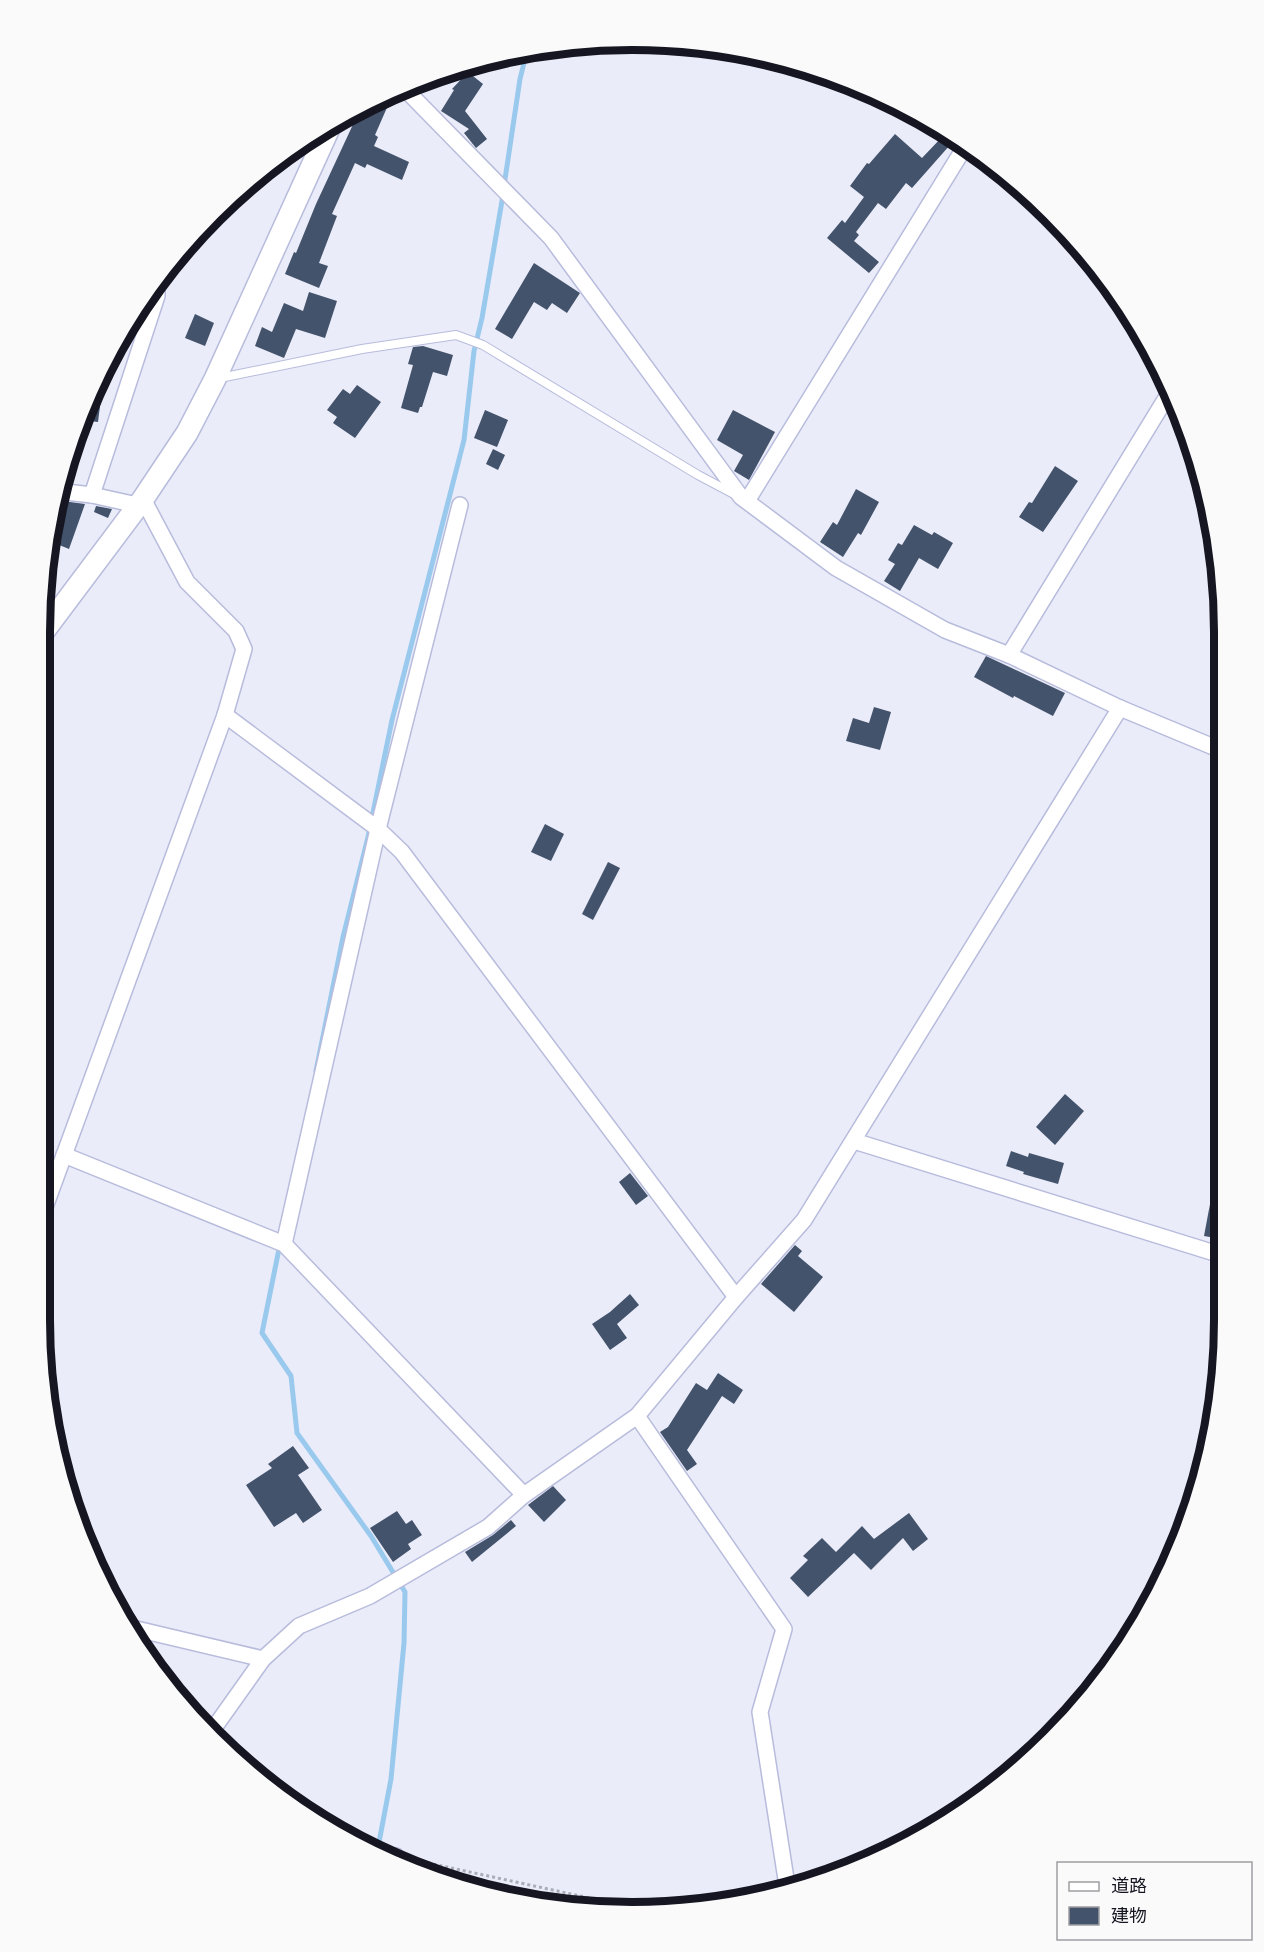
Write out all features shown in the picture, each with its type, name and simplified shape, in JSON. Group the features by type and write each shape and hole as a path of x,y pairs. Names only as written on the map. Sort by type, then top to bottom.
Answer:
{"street":[{"path":"410,94 551,238 744,499 836,568 945,630 1010,655 1120,708 1214,747"},
{"path":"50,623 140,502 187,433 215,379 325,138"},
{"path":"744,499 962,152"},
{"path":"92,495 157,295"},
{"path":"1010,655 1165,399"},
{"path":"67,491 140,502"},
{"path":"50,1194 225,716 243,648 236,631 187,582 140,502"},
{"path":"284,1244 378,829 460,504"},
{"path":"215,1727 263,1659 298,1626 370,1596 488,1527 524,1496 637,1416 736,1297 804,1220 1120,708"},
{"path":"225,716 378,829 402,852 736,1297"},
{"path":"854,1141 1214,1253"},
{"path":"64,1155 284,1244 524,1496"},
{"path":"637,1416 784,1629 760,1712 786,1882"},
{"path":"139,1630 263,1659"}],"lane":[{"path":"215,379 362,349 456,335 483,345 698,475 744,499"}],"path":[{"path":"424,1864 605,1901"}],"building":[{"path":"469,73 483,84 465,111 487,139 476,148 464,133 469,129 441,111 454,90 452,89"},
{"path":"389,103 375,135 378,137 374,146 409,162 402,180 367,164 365,168 355,163 332,214 337,216 319,263 328,266 319,288 285,274 355,120"},
{"path":"895,134 922,158 940,139 950,145 912,188 906,183 886,209 878,203 856,232 859,235 854,241 879,262 869,273 827,238 842,220 845,223 864,197 850,186 867,163 869,164"},
{"path":"534,263 580,293 567,313 552,303 547,310 534,302 512,339 495,329"},
{"path":"309,292 337,301 325,338 296,329 284,358 255,346 262,327 272,332 284,303 303,311"},
{"path":"195,314 214,323 205,346 185,338"},
{"path":"423,346 453,355 447,376 433,372 418,413 401,408 413,365 408,364 413,347"},
{"path":"357,385 381,402 355,438 333,423 337,417 327,410 343,389 350,394"},
{"path":"102,392 98,422 89,421"},
{"path":"485,410 508,420 497,447 474,438"},
{"path":"733,410 775,432 749,480 734,471 743,455 717,440"},
{"path":"493,449 505,455 498,470 486,464"},
{"path":"1055,466 1078,481 1043,532 1019,517 1029,502 1032,503"},
{"path":"856,489 879,502 861,535 858,533 843,557 820,542 833,522 837,525"},
{"path":"65,501 85,504 69,549 56,544"},
{"path":"96,506 112,509 108,518 94,512"},
{"path":"914,525 932,535 934,532 953,543 938,569 919,558 900,591 884,581 895,564 888,560 898,543 902,545"},
{"path":"986,656 1065,693 1053,716 974,677"},
{"path":"874,707 891,712 880,750 846,741 853,718 869,723"},
{"path":"545,824 564,834 551,861 531,852"},
{"path":"608,862 620,868 593,920 582,914"},
{"path":"1065,1094 1084,1111 1055,1145 1036,1127"},
{"path":"1011,1151 1028,1157 1029,1153 1064,1163 1058,1184 1023,1174 1024,1172 1006,1166"},
{"path":"630,1173 648,1196 636,1205 619,1182"},
{"path":"1214,1183 1214,1238 1204,1236"},
{"path":"795,1245 802,1251 798,1256 823,1277 794,1312 761,1284"},
{"path":"630,1294 639,1305 617,1324 627,1338 610,1350 592,1324"},
{"path":"718,1373 743,1390 734,1404 722,1396 687,1450 697,1464 687,1471 660,1432 668,1427 696,1383 707,1390"},
{"path":"293,1446 309,1468 298,1475 322,1510 303,1523 296,1513 274,1527 246,1485 272,1468 268,1464"},
{"path":"553,1486 566,1500 544,1522 528,1505"},
{"path":"397,1511 406,1524 412,1520 422,1535 408,1544 411,1549 393,1562 370,1528"},
{"path":"909,1513 928,1539 913,1551 903,1538 871,1570 854,1553 808,1597 790,1578 808,1560 803,1556 822,1538 836,1552 862,1526 874,1539"},
{"path":"511,1520 516,1526 472,1562 465,1552 493,1535"}],"waterway":[{"path":"504,186 525,60"},
{"path":"316,1071 343,937 368,837 392,720 464,440 474,351 482,318 503,195"},
{"path":"280,1244 262,1333 291,1376 297,1433 371,1536 405,1592 404,1643 391,1779 379,1844"}]}
